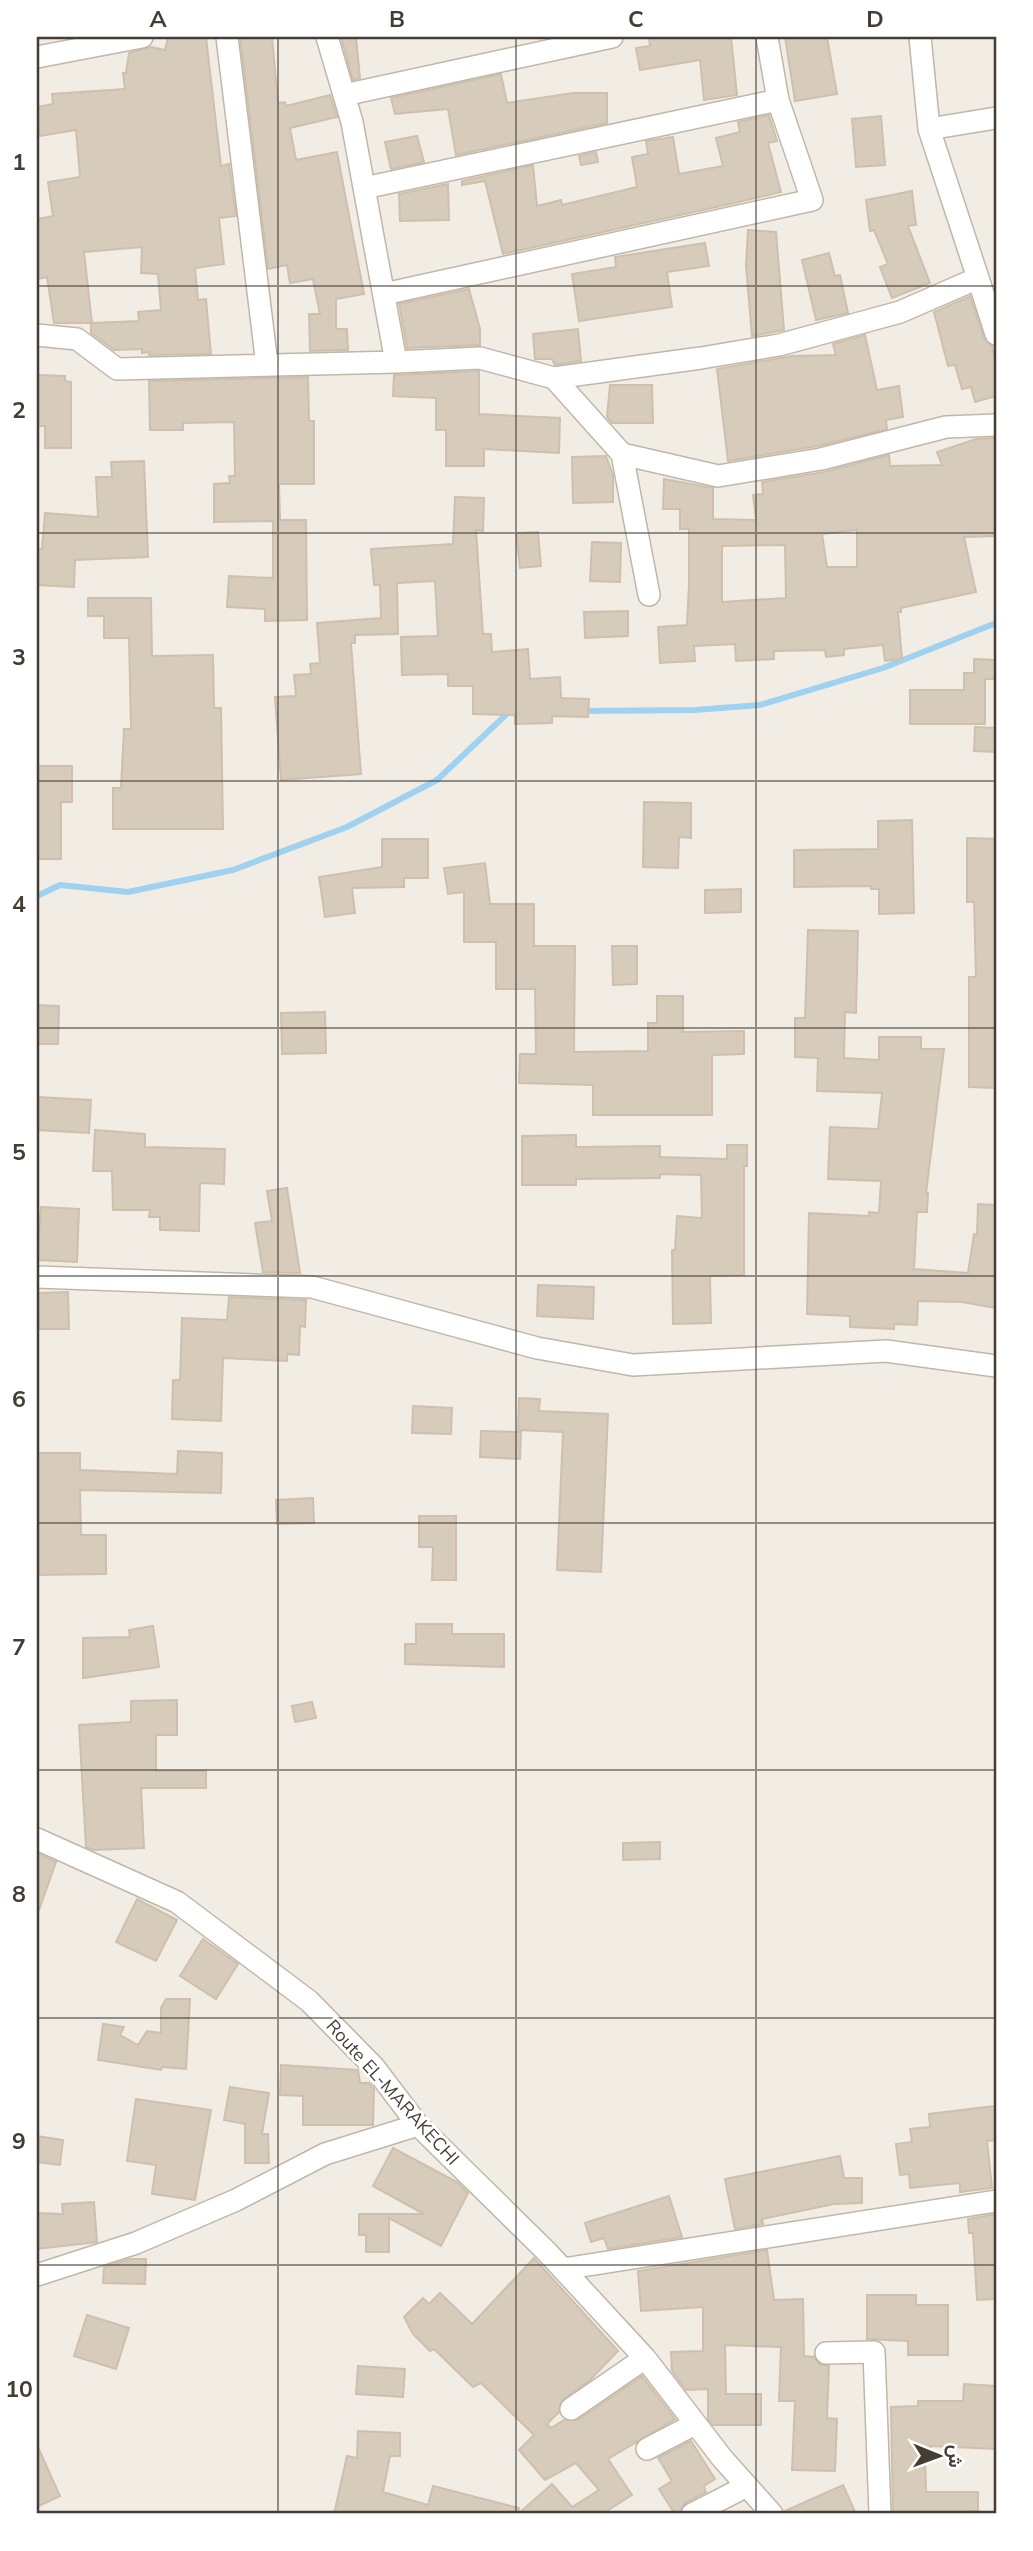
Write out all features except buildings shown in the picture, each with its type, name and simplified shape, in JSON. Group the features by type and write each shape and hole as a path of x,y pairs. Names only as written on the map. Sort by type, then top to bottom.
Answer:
{"street":[{"path":"37,57 142,37"},
{"path":"226,37 267,365"},
{"path":"327,37 344,95 364,188 396,362"},
{"path":"344,95 612,37"},
{"path":"384,294 812,200 778,100 767,37"},
{"path":"920,37 929,129 996,334"},
{"path":"364,188 778,100"},
{"path":"929,129 996,118"},
{"path":"37,335 77,338 117,369 480,358 554,378 779,345 900,312 978,278"},
{"path":"554,378 622,454 649,595"},
{"path":"622,454 718,476 821,459 946,426 996,425"},
{"path":"37,1277 312,1287 537,1348 633,1365 886,1351 996,1366"},
{"name":"Route EL-MARAKECHI","path":"37,1839 177,1902 309,2001 374,2067 418,2125 562,2269 645,2358 695,2424 772,2514"},
{"path":"37,2275 136,2243 236,2200 325,2154 418,2125"},
{"path":"562,2269 996,2200"},
{"path":"826,2353 874,2352 880,2514"},
{"path":"571,2409 645,2358"},
{"path":"647,2449 695,2424"},
{"path":"692,2514 747,2486"}],"waterway":[{"path":"581,711 695,710 760,705 883,668 996,623"},
{"path":"37,896 60,885 128,892 233,870 347,827 437,780 511,710"}]}
